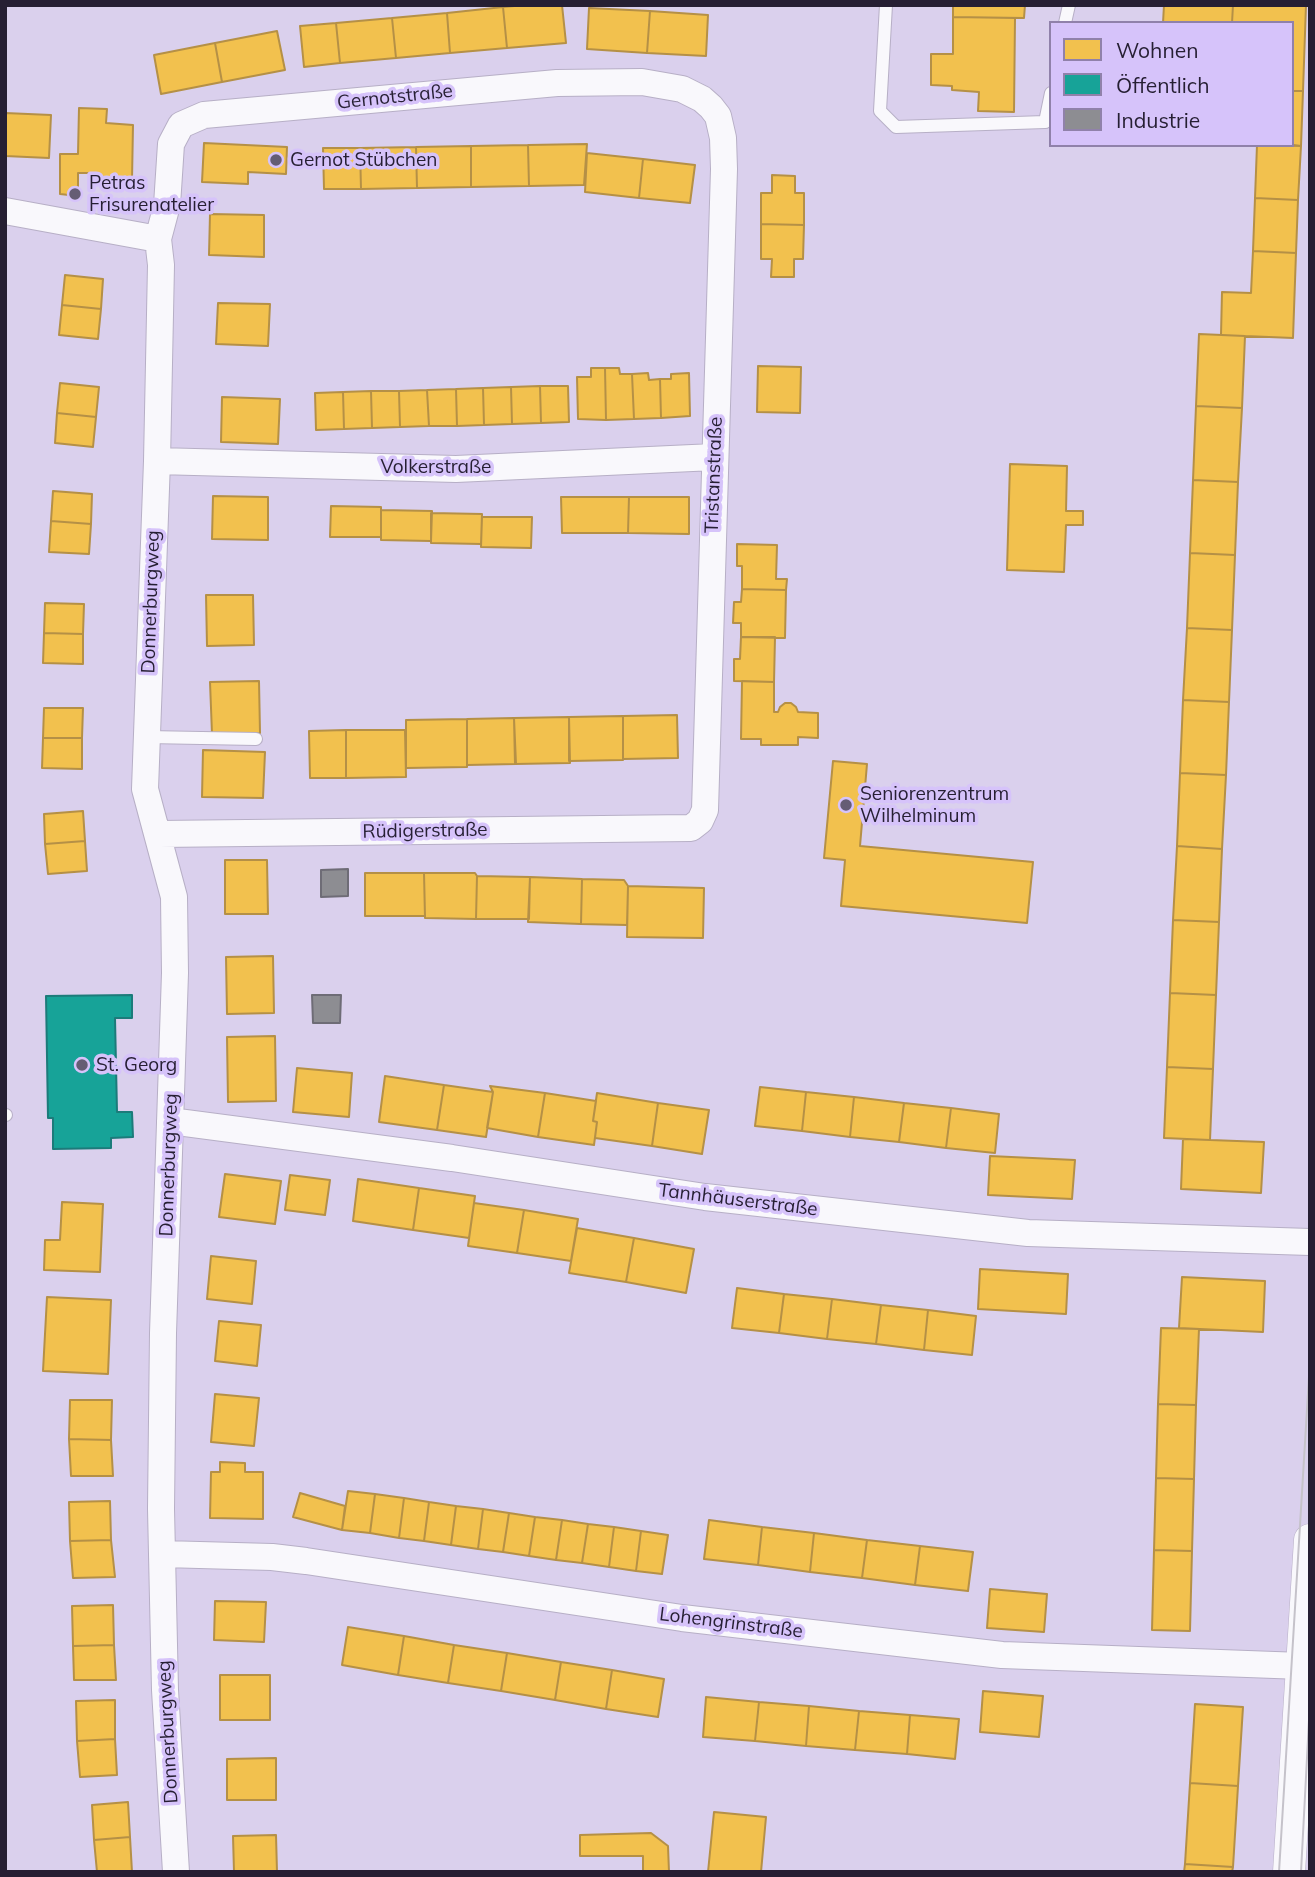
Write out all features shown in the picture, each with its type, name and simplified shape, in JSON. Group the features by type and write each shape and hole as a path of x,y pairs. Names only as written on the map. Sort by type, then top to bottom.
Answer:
{"street":[{"name":"Gernotstraße","path":"158,239 167,205 171,144 181,125 204,115 557,83 642,82 682,89 702,99 718,116"},
{"name":"Tristanstraße","path":"691,828 700,821 705,810 724,169 723,138 718,116"},
{"path":"5,211 158,239"},
{"name":"Donnerburgweg","path":"158,239 160,264 157,461 145,789 174,897 161,1509 165,1690 176,1872"},
{"name":"Volkerstraße","path":"157,461 456,469 714,457"},
{"name":"Rüdigerstraße","path":"159,834 691,828"},
{"name":"Tannhäuserstraße","path":"170,1121 452,1158 705,1197 1028,1233 1310,1242"},
{"path":"1289,1872 1310,1539"},
{"name":"Lohengrinstraße","path":"163,1554 272,1557 306,1561 682,1618 1002,1655 1302,1667"}],"lane":[{"path":"886,5 880,111 896,127 1045,122 1049,103"},
{"path":"147,737 256,739"}],"building: Wohnen":[{"path":"562,5 566,43 507,48 503,7"},
{"path":"953,5 1025,5 1024,18 953,17"},
{"path":"1164,5 1233,5 1232,21 1163,21"},
{"path":"1233,5 1306,5 1303,91 1294,91 1294,21 1232,21"},
{"path":"503,7 507,48 450,53 447,13"},
{"path":"589,8 650,11 647,53 587,49"},
{"path":"650,11 708,15 706,56 647,53"},
{"path":"447,13 450,53 396,58 392,18"},
{"path":"953,17 1015,18 1014,112 978,111 979,92 931,85 931,54 953,54"},
{"path":"392,18 396,58 340,63 336,23"},
{"path":"336,23 340,63 304,67 300,26"},
{"path":"277,31 285,70 222,82 215,43"},
{"path":"215,43 222,82 161,94 154,55"},
{"path":"1294,91 1303,91 1301,146 1294,145"},
{"path":"79,108 107,109 106,123 133,125 132,180 90,181 89,173 78,173 78,196 60,194 60,154 78,154"},
{"path":"5,113 51,115 49,158 5,156"},
{"path":"204,143 287,147 286,174 248,172 248,184 202,182"},
{"path":"587,144 584,185 529,186 528,145"},
{"path":"528,145 529,186 471,187 471,146"},
{"path":"471,146 471,187 417,188 416,147"},
{"path":"1301,146 1298,200 1255,198 1257,147"},
{"path":"416,147 417,188 361,189 360,148"},
{"path":"323,148 360,148 361,189 324,189"},
{"path":"587,153 643,159 639,198 585,192"},
{"path":"643,159 695,165 690,203 639,198"},
{"path":"772,175 795,176 795,193 804,193 804,225 761,224 761,193 772,193"},
{"path":"1255,198 1298,200 1296,253 1253,251"},
{"path":"210,214 264,215 264,257 209,255"},
{"path":"761,224 804,225 803,259 794,259 794,277 771,277 772,259 761,259"},
{"path":"1253,251 1296,253 1293,338 1221,335 1222,292 1251,293"},
{"path":"65,275 103,279 101,309 62,305"},
{"path":"218,303 270,304 268,346 216,344"},
{"path":"62,305 101,309 98,339 59,335"},
{"path":"1199,334 1245,336 1242,408 1196,406"},
{"path":"758,366 801,367 800,413 757,412"},
{"path":"591,368 605,368 606,420 578,419 577,377 591,377"},
{"path":"605,368 619,368 620,374 632,374 634,419 606,420"},
{"path":"648,373 649,380 660,379 661,418 634,419 632,374"},
{"path":"689,373 690,416 661,418 660,379 671,379 671,374"},
{"path":"60,383 99,387 96,417 57,413"},
{"path":"540,386 541,423 512,424 511,387"},
{"path":"540,386 568,386 569,422 541,423"},
{"path":"511,387 512,424 484,425 483,388"},
{"path":"483,388 484,425 457,426 456,389"},
{"path":"456,389 457,426 429,426 427,390"},
{"path":"427,390 429,426 400,427 399,391"},
{"path":"371,391 372,428 344,429 343,392"},
{"path":"371,391 399,391 400,427 372,428"},
{"path":"343,392 344,429 316,430 315,393"},
{"path":"222,397 280,399 278,444 221,442"},
{"path":"1196,406 1242,408 1238,482 1193,480"},
{"path":"57,413 96,417 93,447 55,443"},
{"path":"1010,464 1067,466 1066,511 1083,511 1083,525 1066,525 1064,572 1007,570"},
{"path":"1193,480 1238,482 1235,555 1190,553"},
{"path":"53,491 92,494 91,524 51,521"},
{"path":"213,496 268,497 268,540 212,539"},
{"path":"561,497 629,497 628,533 562,533"},
{"path":"629,497 689,497 689,534 628,533"},
{"path":"331,506 381,507 381,537 330,537"},
{"path":"381,510 432,511 431,541 381,540"},
{"path":"431,513 482,514 481,544 431,543"},
{"path":"482,517 532,517 531,548 481,547"},
{"path":"51,521 91,524 89,554 49,552"},
{"path":"737,544 777,545 776,579 787,579 786,590 742,589 742,566 737,566"},
{"path":"1190,553 1235,555 1232,630 1187,628"},
{"path":"742,589 786,590 785,638 741,637 741,623 733,623 734,602 741,602"},
{"path":"206,595 253,595 254,645 207,646"},
{"path":"45,603 84,604 83,634 44,633"},
{"path":"1187,628 1232,630 1229,702 1183,700"},
{"path":"44,633 83,634 83,664 43,663"},
{"path":"741,637 775,637 774,682 734,681 734,659 740,659"},
{"path":"259,681 260,733 212,734 210,682"},
{"path":"742,681 774,682 774,712 778,712 785,703 791,703 798,712 818,713 818,738 798,737 798,745 761,745 761,739 741,739"},
{"path":"1183,700 1229,702 1226,775 1180,773"},
{"path":"44,708 83,708 82,738 43,738"},
{"path":"677,715 678,758 623,759 623,716"},
{"path":"623,716 623,760 569,761 569,717"},
{"path":"569,717 570,763 515,764 514,718"},
{"path":"514,718 516,764 467,765 467,719"},
{"path":"467,719 467,767 406,768 406,720"},
{"path":"346,730 346,778 310,778 309,731"},
{"path":"346,730 405,730 406,777 346,778"},
{"path":"43,738 82,738 82,769 42,768"},
{"path":"203,750 265,752 263,798 202,797"},
{"name":"Seniorenzentrum Wilhelminum","path":"833,761 867,764 860,846 1033,862 1027,923 841,906 845,860 824,858"},
{"path":"1180,773 1226,775 1222,849 1177,846"},
{"path":"83,811 85,841 45,844 44,814"},
{"path":"85,841 87,871 48,874 45,844"},
{"path":"1177,846 1222,849 1219,922 1173,920"},
{"path":"225,860 267,860 268,914 225,914"},
{"path":"365,873 424,873 425,916 365,916"},
{"path":"424,873 475,873 476,919 425,918"},
{"path":"477,876 530,877 529,919 476,919"},
{"path":"530,877 582,879 581,924 528,922"},
{"path":"582,879 624,880 628,886 627,925 581,924"},
{"path":"628,886 704,888 703,938 627,937"},
{"path":"1173,920 1219,922 1216,995 1170,993"},
{"path":"273,956 274,1013 227,1014 226,957"},
{"path":"1170,993 1216,995 1213,1069 1167,1067"},
{"path":"275,1036 276,1101 228,1102 227,1037"},
{"path":"1167,1067 1213,1069 1210,1140 1164,1138"},
{"path":"297,1068 352,1073 349,1117 293,1112"},
{"path":"385,1076 444,1085 437,1130 379,1122"},
{"path":"444,1085 493,1092 486,1137 437,1130"},
{"path":"490,1086 545,1093 538,1137 487,1128 493,1092"},
{"path":"760,1087 806,1092 802,1131 755,1126"},
{"path":"806,1092 854,1097 850,1137 802,1131"},
{"path":"545,1093 596,1101 594,1145 538,1137"},
{"path":"597,1093 658,1103 652,1146 595,1138 597,1122 593,1121"},
{"path":"854,1097 904,1103 899,1142 850,1137"},
{"path":"658,1103 709,1110 702,1154 652,1146"},
{"path":"904,1103 951,1108 946,1148 899,1142"},
{"path":"951,1108 999,1114 995,1153 946,1148"},
{"path":"1183,1139 1264,1142 1261,1193 1181,1189"},
{"path":"990,1156 1075,1160 1072,1199 988,1195"},
{"path":"225,1174 281,1181 275,1224 219,1217"},
{"path":"290,1175 330,1180 325,1215 285,1210"},
{"path":"358,1179 419,1188 413,1230 353,1221"},
{"path":"419,1188 475,1196 469,1238 413,1230"},
{"path":"62,1202 103,1204 100,1272 44,1270 45,1240 60,1240"},
{"path":"474,1203 524,1210 517,1253 468,1246"},
{"path":"524,1210 578,1219 571,1261 517,1253"},
{"path":"577,1228 634,1238 626,1282 569,1273"},
{"path":"634,1238 694,1249 686,1293 626,1282"},
{"path":"211,1256 256,1261 252,1304 207,1299"},
{"path":"980,1269 1068,1274 1066,1314 978,1309"},
{"path":"1182,1277 1265,1281 1263,1332 1179,1328"},
{"path":"737,1288 784,1294 779,1333 732,1328"},
{"path":"784,1294 832,1299 827,1339 779,1333"},
{"path":"47,1297 111,1300 108,1374 43,1371"},
{"path":"832,1299 881,1305 876,1344 827,1339"},
{"path":"881,1305 928,1310 924,1350 876,1344"},
{"path":"928,1310 976,1316 972,1355 924,1350"},
{"path":"219,1321 261,1325 257,1366 215,1361"},
{"path":"1161,1328 1199,1329 1196,1405 1158,1404"},
{"path":"215,1394 259,1398 254,1446 211,1442"},
{"path":"70,1400 112,1400 111,1440 69,1439"},
{"path":"1158,1404 1196,1405 1194,1479 1156,1478"},
{"path":"69,1439 111,1440 113,1476 71,1476"},
{"path":"220,1462 245,1463 245,1472 263,1472 263,1519 210,1518 211,1472 220,1472"},
{"path":"1156,1478 1194,1479 1192,1551 1154,1550"},
{"path":"348,1491 375,1494 370,1533 342,1530"},
{"path":"300,1493 345,1506 342,1530 293,1517"},
{"path":"375,1494 404,1498 399,1538 370,1533"},
{"path":"404,1498 429,1502 424,1541 399,1538"},
{"path":"110,1501 111,1540 70,1541 69,1502"},
{"path":"429,1502 456,1506 451,1545 424,1541"},
{"path":"456,1506 483,1509 478,1549 451,1545"},
{"path":"483,1509 509,1513 503,1552 478,1549"},
{"path":"509,1513 535,1517 529,1556 503,1552"},
{"path":"535,1517 562,1520 556,1560 529,1556"},
{"path":"562,1520 588,1524 582,1563 556,1560"},
{"path":"709,1520 762,1527 758,1565 704,1559"},
{"path":"588,1524 614,1527 609,1567 582,1563"},
{"path":"614,1527 641,1531 636,1571 609,1567"},
{"path":"762,1527 814,1533 810,1572 758,1565"},
{"path":"641,1531 668,1535 662,1574 636,1571"},
{"path":"814,1533 867,1540 862,1578 810,1572"},
{"path":"111,1540 115,1577 73,1578 70,1541"},
{"path":"867,1540 920,1546 915,1585 862,1578"},
{"path":"920,1546 973,1552 968,1591 915,1585"},
{"path":"1154,1550 1192,1551 1190,1631 1152,1630"},
{"path":"990,1589 1047,1594 1044,1632 987,1628"},
{"path":"215,1601 266,1602 264,1642 214,1640"},
{"path":"113,1605 114,1645 73,1646 72,1606"},
{"path":"348,1627 404,1636 398,1675 342,1665"},
{"path":"404,1636 454,1645 448,1683 398,1675"},
{"path":"114,1645 116,1680 74,1680 73,1646"},
{"path":"454,1645 507,1653 501,1691 448,1683"},
{"path":"507,1653 561,1662 555,1700 501,1691"},
{"path":"561,1662 612,1670 606,1709 555,1700"},
{"path":"612,1670 664,1679 658,1717 606,1709"},
{"path":"220,1675 270,1675 270,1720 220,1720"},
{"path":"983,1691 1043,1696 1039,1737 980,1732"},
{"path":"706,1697 759,1702 755,1741 703,1737"},
{"path":"115,1700 115,1739 77,1741 76,1701"},
{"path":"759,1702 809,1706 806,1746 755,1741"},
{"path":"1195,1704 1243,1707 1238,1786 1190,1783"},
{"path":"809,1706 859,1711 855,1750 806,1746"},
{"path":"859,1711 910,1715 907,1754 855,1750"},
{"path":"910,1715 959,1719 955,1759 907,1754"},
{"path":"115,1739 117,1775 80,1777 77,1741"},
{"path":"276,1758 276,1800 227,1800 227,1759"},
{"path":"1190,1783 1238,1786 1233,1867 1185,1864"},
{"path":"128,1802 130,1837 94,1840 92,1805"},
{"path":"714,1812 766,1817 761,1872 708,1872"},
{"path":"651,1833 668,1846 669,1872 643,1872 643,1856 580,1856 580,1835"},
{"path":"276,1835 277,1872 234,1872 233,1836"},
{"path":"130,1837 132,1872 97,1872 94,1840"},
{"path":"1185,1864 1233,1867 1232,1872 1184,1872"}],"building: Öffentlich":[{"name":"St. Georg","path":"132,995 132,1018 115,1018 117,1112 132,1112 133,1137 111,1138 111,1148 53,1149 53,1118 48,1118 46,996"}],"building: Industrie":[{"path":"348,869 348,896 321,897 321,870"},
{"path":"312,995 341,995 340,1023 313,1023"}],"tram line":[{"path":"1279,1872 1310,1360"},
{"path":"1301,1872 1310,1701"}],"place":[{"name":"Gernot Stübchen","path":"276,160"},
{"name":"Petras Frisurenatelier","path":"75,194"},
{"name":"Seniorenzentrum Wilhelminum","path":"846,805"},
{"name":"St. Georg","path":"82,1065"}]}
